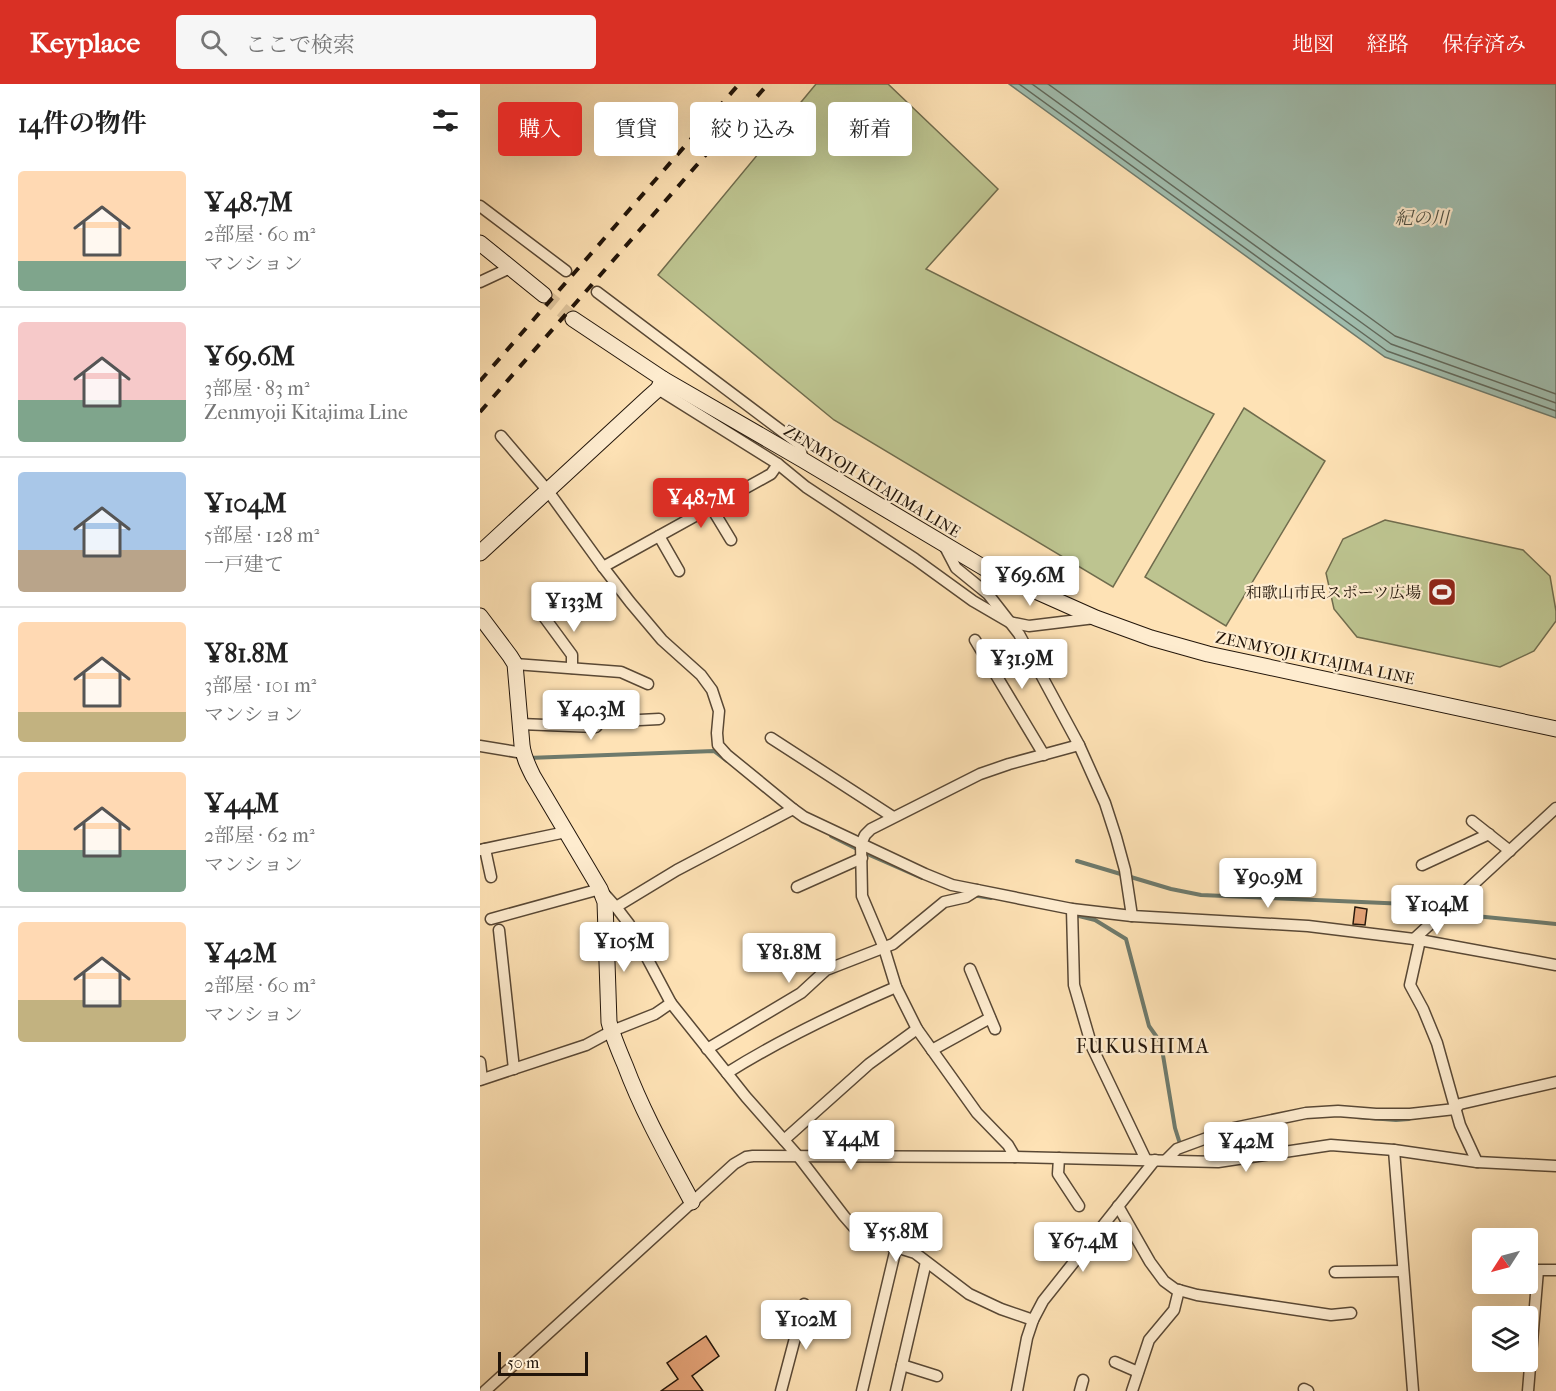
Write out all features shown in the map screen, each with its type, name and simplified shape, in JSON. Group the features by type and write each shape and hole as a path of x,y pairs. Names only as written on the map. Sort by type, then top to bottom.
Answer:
{"main road":[{"path":"482,246 544,295"},
{"name":"ZENMYOJI KITAJIMA LINE","path":"573,318 637,363 660,384 803,460 986,569 1096,618 1151,638 1208,654 1556,729"},
{"path":"480,553 660,384"},
{"path":"480,616 514,664 524,756 533,776 600,890 604,902 609,1022 631,1082 662,1147 692,1202"}],"street":[{"path":"480,206 566,271"},
{"path":"480,282 510,268"},
{"path":"597,292 799,444 803,460"},
{"path":"660,384 973,601 1009,622 1029,626 1096,618"},
{"path":"501,436 548,491 603,567 662,640 701,675 712,690 719,711 718,745 793,810 862,851 972,893 1072,912 1308,926 1417,939 1556,965"},
{"path":"603,567 771,474 778,464"},
{"path":"711,507 731,540"},
{"path":"659,536 679,571"},
{"path":"944,544 956,568 988,594 1024,643 1080,745 1105,803 1126,875 1132,916"},
{"path":"539,610 572,655 572,668"},
{"path":"975,640 1044,755"},
{"path":"514,664 621,672 648,684"},
{"path":"520,724 596,727 600,723 659,719"},
{"path":"771,738 893,817"},
{"path":"1015,1157 1008,1145 977,1113 917,1029 896,987 884,948 862,896 862,851 865,835 871,829 980,774 1080,745"},
{"path":"480,746 524,756"},
{"path":"1477,1162 1460,1125 1437,1043 1410,985 1417,939 1445,910 1556,808"},
{"path":"616,907 677,870 793,810"},
{"path":"1472,821 1510,851"},
{"path":"491,877 482,849 566,832"},
{"path":"1422,865 1489,834"},
{"path":"797,887 862,851"},
{"path":"491,920 600,890 616,907 640,943 671,1003 858,1232 867,1238 915,1253 969,1294 1001,1309 1033,1320"},
{"path":"707,1049 801,993 826,970 892,944 944,902 972,893"},
{"path":"1072,912 1074,985 1092,1047 1156,1160"},
{"path":"499,930 514,1069"},
{"path":"970,969 995,1029"},
{"path":"727,1073 754,1056 832,1016 896,987"},
{"path":"480,1062 481,1080 586,1045 612,1031 655,1014 671,1003"},
{"path":"932,1050 990,1018"},
{"path":"784,1140 869,1064 917,1029"},
{"path":"1017,1391 1027,1338 1043,1301 1156,1160 1180,1148 1234,1128 1306,1113 1338,1111 1410,1114 1455,1109 1460,1104 1556,1082"},
{"path":"485,1391 734,1164 746,1157 1015,1157 1218,1162 1331,1145 1394,1150 1477,1162 1556,1166"},
{"path":"1394,1150 1413,1391"},
{"path":"1059,1158 1058,1174 1079,1206"},
{"path":"1118,1206 1156,1272 1164,1281 1179,1290 1197,1295 1331,1315 1351,1313"},
{"path":"862,1391 896,1248"},
{"path":"896,1391 926,1262"},
{"path":"1528,1391 1538,1270 1556,1270"},
{"path":"1335,1272 1403,1271"},
{"path":"1132,1391 1149,1340 1174,1311 1179,1290"},
{"path":"781,1391 804,1304"},
{"path":"1114,1362 1138,1372"},
{"path":"902,1365 937,1376"}],"green space":[{"path":"816,84 888,84 907,102 828,102 828,156 912,156 912,107 998,189 926,269 1214,414 1113,587 834,420 658,275 756,156 816,156 816,102 801,102"},
{"path":"1244,408 1325,461 1226,626 1145,577"},
{"name":"和歌山市民スポーツ広場","path":"1385,520 1523,550 1550,576 1556,621 1534,651 1500,667 1357,637 1334,609 1326,573 1343,539"}],"water":[{"name":"紀の川","path":"1009,84 1556,84 1556,418 1385,357"}],"building":[{"path":"1355,907 1367,909 1365,925 1353,924"},
{"path":"706,1336 719,1356 692,1376 703,1391 661,1391 678,1379 667,1363"}],"waterway":[{"path":"528,758 714,751 727,761"},
{"path":"831,836 922,878"},
{"path":"1077,861 1171,889 1201,895 1407,904 1465,915 1556,924"},
{"path":"972,895 991,898"},
{"path":"1075,915 1095,920 1126,939 1149,1026 1161,1043 1175,1128 1181,1147"},
{"path":"1357,1117 1409,1119"}],"tunnel":[{"path":"544,295 573,319"}],"railway":[{"path":"480,381 739,84"},
{"path":"480,412 768,84"}],"place":[{"name":"和歌山市民スポーツ広場","path":"1442,592"}],"district":[{"name":"FUKUSHIMA","path":"1143,1046"}]}
